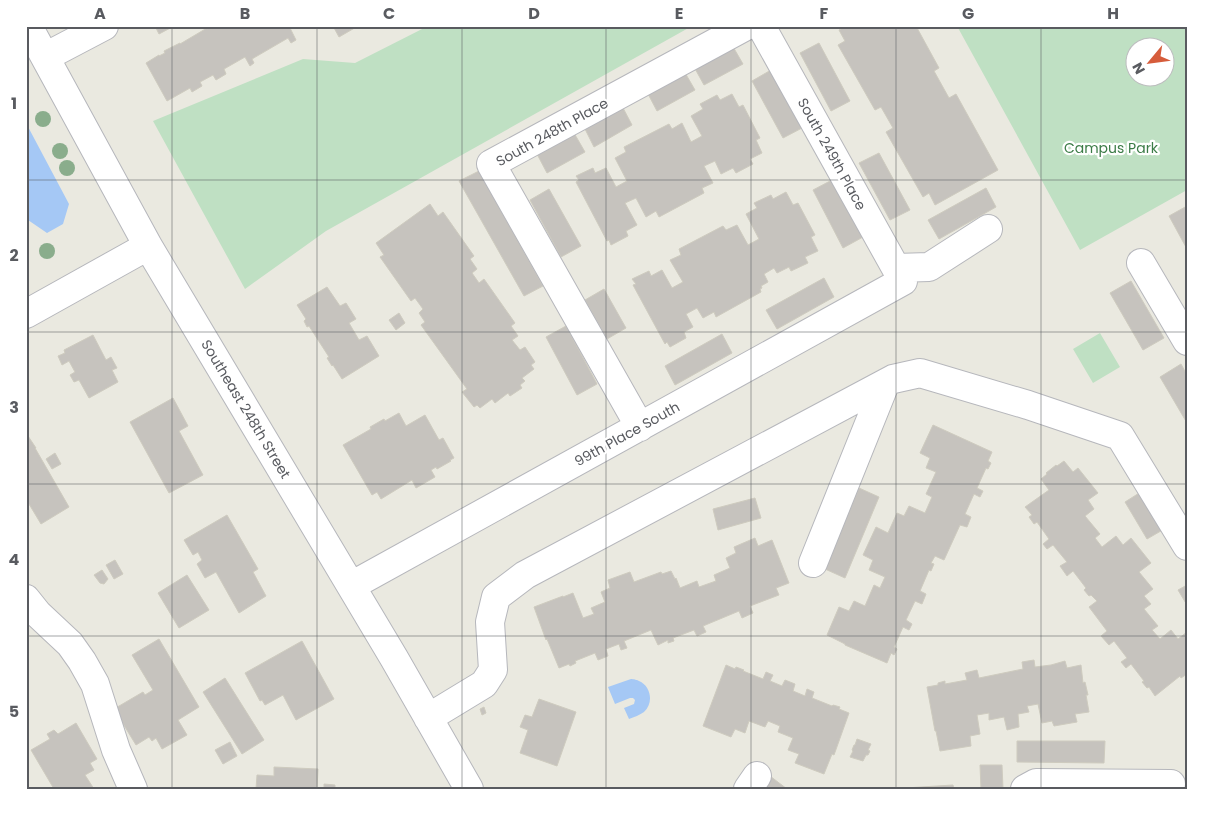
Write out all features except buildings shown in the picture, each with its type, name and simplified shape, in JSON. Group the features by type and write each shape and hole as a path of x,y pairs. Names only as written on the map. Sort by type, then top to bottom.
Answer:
{"street":[{"name":"Southeast 248th Street","path":"28,26 148,246 351,586 469,789"},
{"path":"45,57 104,26"},
{"name":"South 248th Place","path":"640,427 491,164 746,26"},
{"name":"South 249th Place","path":"761,26 900,275"},
{"path":"900,275 929,267 988,229"},
{"path":"26,314 148,246"},
{"path":"1141,263 1187,341"},
{"name":"99th Place South","path":"351,586 640,427 900,275"},
{"path":"428,718 484,684 493,670 490,622 496,597 525,575 885,384 920,373 1028,405 1120,436 1187,546"},
{"path":"814,563 885,384"},
{"path":"26,599 38,614 70,644 95,684 116,750 133,789"},
{"path":"1025,789 1036,783 1174,780"}],"green space":[{"path":"428,26 692,26 326,231 245,289 153,121 303,59 355,63"},
{"name":"Campus Park","path":"957,26 1187,26 1187,190 1080,250"},
{"path":"1100,333 1120,367 1093,383 1073,349"}],"water":[{"path":"26,123 69,204 63,224 47,233 26,218"},
{"path":"631,679 643,683 650,695 650,700 644,712 629,719 624,708 634,704 635,700 630,698 615,704 608,687"}]}
